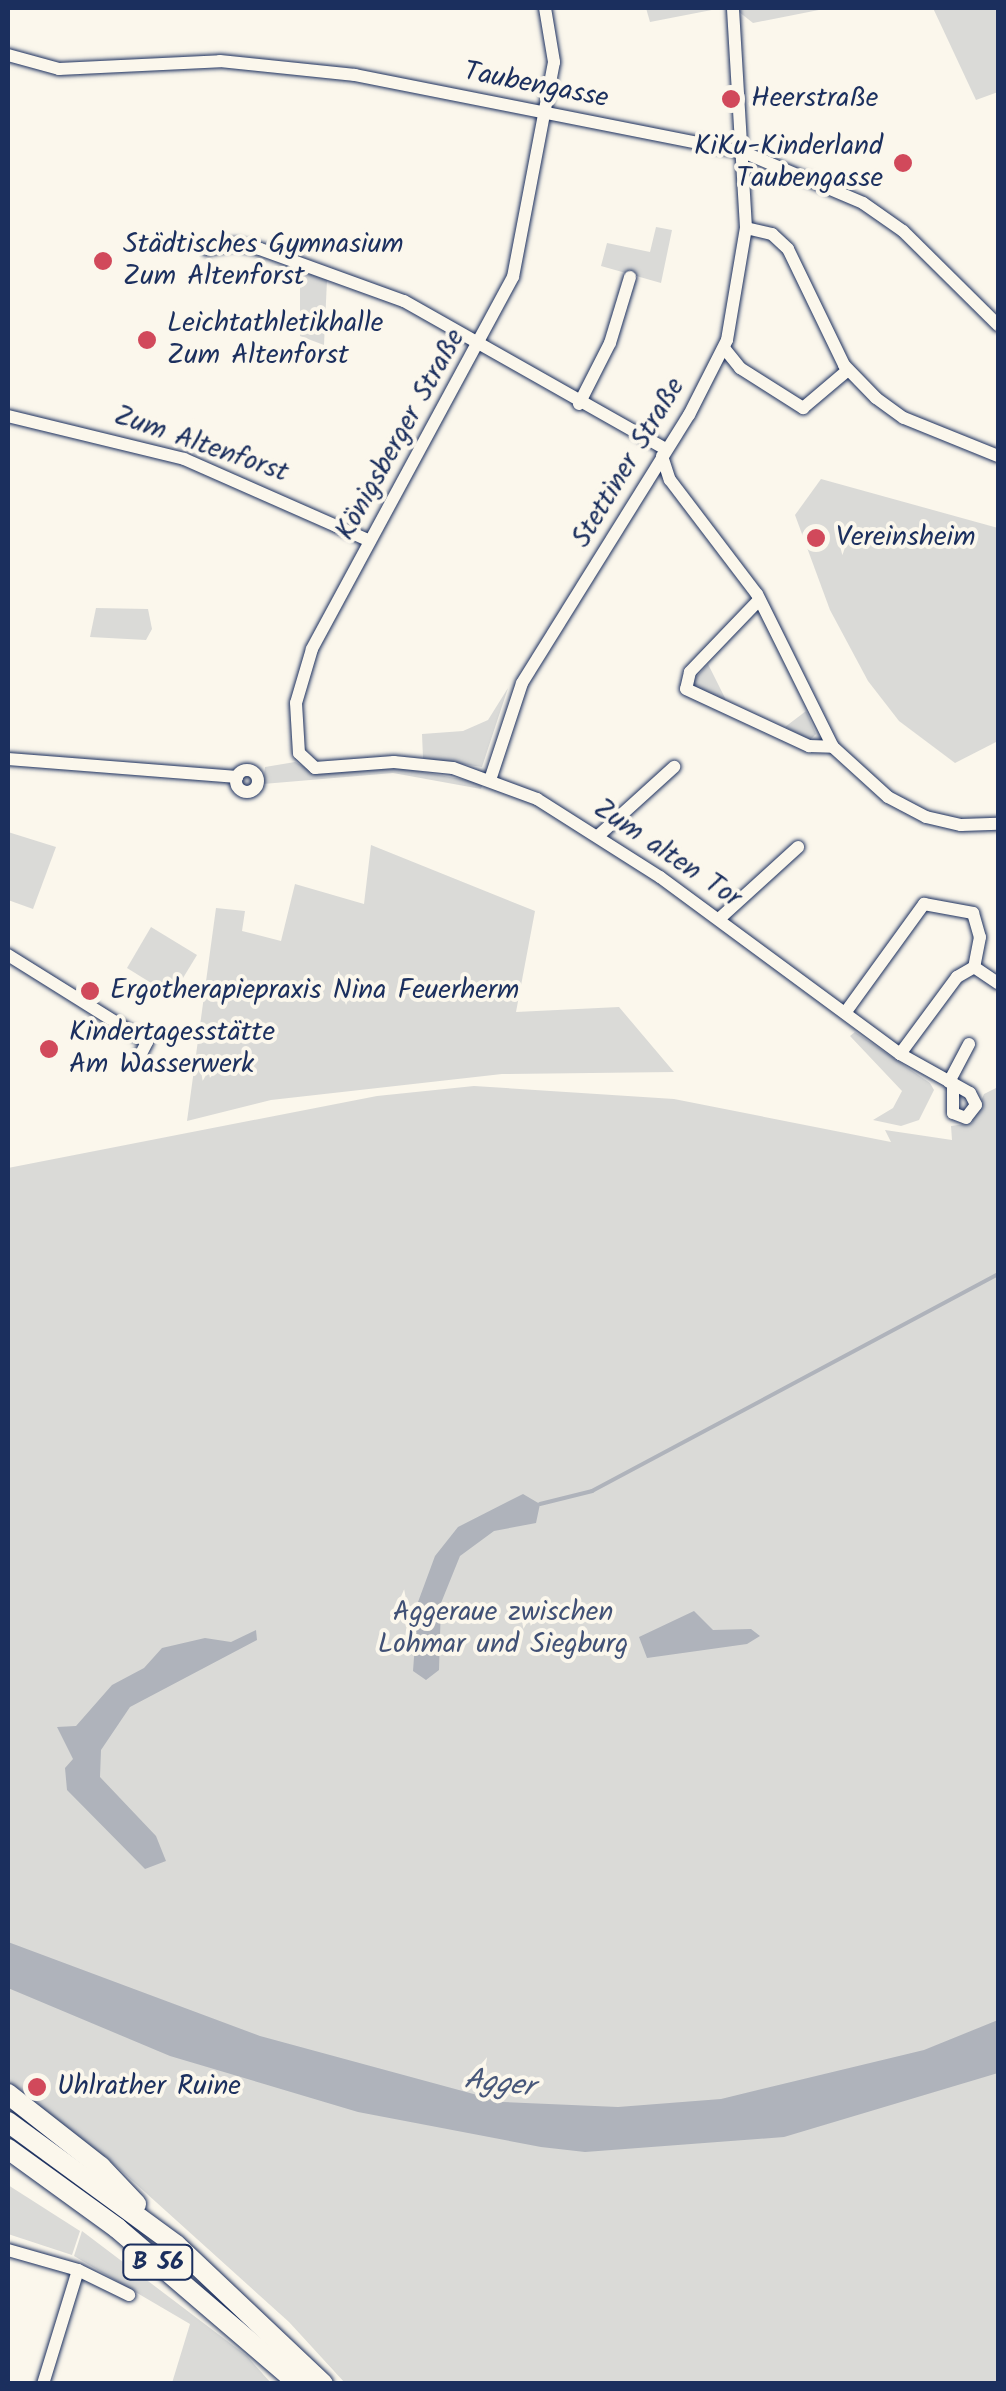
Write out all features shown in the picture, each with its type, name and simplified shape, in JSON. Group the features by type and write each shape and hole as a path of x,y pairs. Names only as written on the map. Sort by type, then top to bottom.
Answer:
{"highway":[{"path":"8,2094 101,2168 176,2245"},
{"name":"B 56","path":"8,2122 176,2245 323,2384"},
{"name":"B 56","path":"8,2149 59,2184 256,2341 298,2384"},
{"path":"8,2160 59,2184"}],"street":[{"name":"Königsberger Straße","path":"316,768 297,746 300,684 370,541 482,343 522,247 555,44 546,8"},
{"path":"733,8 743,152"},
{"name":"Taubengasse","path":"8,55 59,69 208,61 306,69 743,152 863,203 903,231 998,326"},
{"name":"Stettiner Straße","path":"490,780 522,683 724,348 736,307 746,228 743,152"},
{"path":"746,228 772,234 788,249 848,370 904,418 998,456"},
{"path":"207,249 235,244 317,267 404,301 482,343 664,453 670,480 759,600 832,747 888,798 926,816 961,825 998,824"},
{"path":"579,404 611,340 630,277"},
{"path":"724,348 740,368 802,408 848,370"},
{"name":"Zum Altenforst","path":"8,416 184,459 370,541"},
{"path":"759,600 690,672 685,686 695,698 809,746 832,747"},
{"path":"8,759 237,777"},
{"name":"Zum alten Tor","path":"316,768 408,762 490,780 598,836 719,919 900,1054 951,1083 969,1044"},
{"path":"598,836 674,768"},
{"path":"719,919 798,847"},
{"path":"845,1013 930,902 975,916 980,937 974,967 956,977 900,1054"},
{"path":"8,955 147,1042 136,1062"},
{"path":"974,967 998,982"},
{"path":"8,2250 78,2270 129,2295"},
{"path":"43,2384 78,2270"}],"green space":[{"path":"646,8 722,8 650,22"},
{"path":"734,8 829,8 753,23"},
{"path":"933,8 998,8 998,92 976,100"},
{"path":"656,227 672,230 661,283 601,266 607,243 650,252"},
{"path":"300,270 327,280 324,345 300,336"},
{"path":"821,479 998,528 998,741 955,763 899,721 868,681 830,610 795,515"},
{"path":"96,608 148,609 152,629 146,640 90,637"},
{"path":"708,664 727,702 694,688 692,682"},
{"path":"508,688 482,767 423,758 422,734 463,731 488,720"},
{"path":"806,711 816,734 810,740 785,727"},
{"path":"295,762 316,773 400,768 483,783 481,789 393,773 263,784 265,767"},
{"path":"8,832 56,847 33,909 8,900"},
{"path":"371,845 535,911 516,1012 619,1007 674,1072 502,1074 271,1100 187,1121 216,908 245,911 242,931 281,941 295,884 364,904"},
{"path":"151,927 197,955 172,996 127,968"},
{"path":"855,1032 930,1083 934,1090 919,1120 901,1126 873,1120 893,1108 902,1091 850,1036"},
{"name":"Aggeraue zwischen Lohmar und Siegburg","path":"474,1086 674,1099 891,1142 885,1130 952,1140 951,1126 972,1123 984,1094 998,1087 998,2383 345,2383 289,2322 105,2156 100,2161 8,2090 8,1168 377,1096"},
{"path":"8,2185 80,2231 72,2255 8,2234"},
{"path":"82,2231 247,2356 271,2383 172,2383 190,2324 74,2256"}],"shaded area":[{"path":"523,1494 540,1504 536,1523 494,1531 460,1556 441,1603 439,1670 426,1680 413,1671 418,1602 435,1556 458,1527"},
{"path":"694,1611 713,1630 751,1629 760,1636 747,1644 647,1658 639,1637"},
{"path":"256,1630 257,1640 130,1707 101,1750 100,1777 156,1836 166,1861 145,1869 67,1790 65,1768 73,1759 57,1727 76,1726 112,1685 144,1668 162,1648 205,1638 231,1642"},
{"path":"8,1942 260,2036 503,2102 618,2107 721,2099 924,2050 998,2020 998,2073 784,2137 585,2152 541,2147 358,2112 170,2056 8,1988"}],"waterway":[{"path":"540,1504 592,1491 998,1274"}],"place":[{"name":"Heerstraße","path":"731,99"},
{"name":"KiKu-Kinderland Taubengasse","path":"903,163"},
{"name":"Städtisches Gymnasium Zum Altenforst","path":"103,261"},
{"name":"Leichtathletikhalle Zum Altenforst","path":"147,340"},
{"name":"Vereinsheim","path":"816,538"},
{"name":"Ergotherapiepraxis Nina Feuerherm","path":"90,991"},
{"name":"Kindertagesstätte Am Wasserwerk","path":"49,1049"},
{"name":"Uhlrather Ruine","path":"37,2087"}],"water label":[{"name":"Agger","path":"499,2084"}]}
